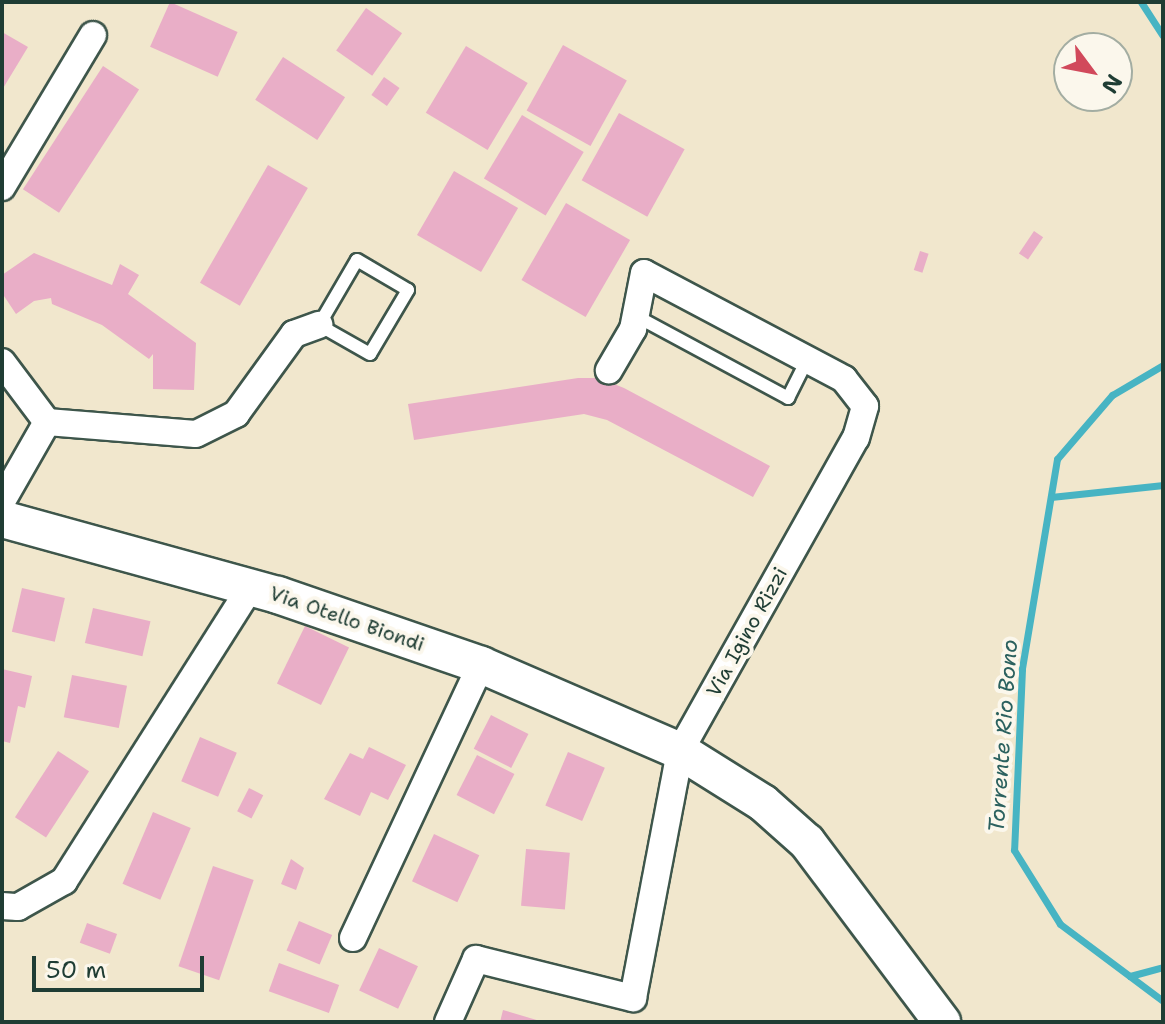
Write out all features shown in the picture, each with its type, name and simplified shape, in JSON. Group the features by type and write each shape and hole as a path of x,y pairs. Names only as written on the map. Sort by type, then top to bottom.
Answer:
{"street":[{"path":"2,187 93,35"},
{"name":"Via Igino Rizzi","path":"448,1022 476,959 633,998 680,751 856,438 865,406 844,379 644,273 636,316 609,370"},
{"path":"2,362 47,422 196,434 236,414 294,334 319,325"},
{"path":"2,501 47,422"},
{"name":"Via Otello Biondi","path":"2,519 251,586 481,665 680,751 763,803 807,842 942,1022"},
{"path":"2,906 18,907 64,881 251,586"},
{"path":"353,938 481,665"}],"lane":[{"path":"357,260 408,290 370,354 319,325 357,260"},
{"path":"636,316 788,398 807,360"}],"building":[{"path":"170,2 238,32 218,77 150,47"},
{"path":"366,8 402,33 372,76 336,51"},
{"path":"2,32 28,47 2,90"},
{"path":"563,45 627,80 590,146 527,111"},
{"path":"466,46 528,83 488,150 426,113"},
{"path":"283,57 345,97 317,140 255,100"},
{"path":"103,66 139,89 59,213 23,189"},
{"path":"384,77 400,88 387,106 371,95"},
{"path":"619,113 685,149 647,217 582,180"},
{"path":"522,115 584,152 546,216 484,178"},
{"path":"268,165 308,188 240,306 200,283"},
{"path":"454,171 518,208 481,272 417,235"},
{"path":"566,203 630,240 586,317 522,280"},
{"path":"1034,231 1043,237 1028,260 1019,253"},
{"path":"920,251 929,254 922,273 914,270"},
{"path":"34,253 112,285 120,264 139,275 128,294 196,343 194,390 153,389 153,354 149,359 102,325 52,304 51,298 34,301 16,314 2,293 2,275"},
{"path":"578,378 599,378 624,388 770,466 753,497 607,420 584,414 414,440 408,404"},
{"path":"22,588 65,598 55,642 12,632"},
{"path":"93,608 150,621 142,656 85,643"},
{"path":"305,626 349,647 321,705 277,684"},
{"path":"2,669 32,676 25,708 18,706 10,743 2,741"},
{"path":"72,675 127,686 119,728 64,717"},
{"path":"491,715 528,734 511,768 474,749"},
{"path":"200,737 237,753 218,797 181,781"},
{"path":"369,747 406,765 388,800 371,792 360,816 324,799 350,753 363,759"},
{"path":"58,751 89,771 46,837 15,817"},
{"path":"568,752 605,768 582,821 545,805"},
{"path":"477,755 514,774 494,814 457,795"},
{"path":"249,788 263,795 251,818 237,811"},
{"path":"153,812 191,828 160,900 123,884"},
{"path":"434,834 479,855 457,902 412,881"},
{"path":"526,849 570,853 565,910 521,906"},
{"path":"291,859 304,868 296,890 281,884"},
{"path":"213,866 254,880 219,980 178,966"},
{"path":"299,921 332,935 320,965 286,950"},
{"path":"87,923 117,934 110,954 80,943"},
{"path":"379,948 418,966 398,1009 359,991"},
{"path":"279,963 339,985 329,1013 269,991"},
{"path":"503,1010 540,1021 540,1022 500,1022"}],"waterway":[{"name":"Torrente Rio Bono","path":"1141,2 1163,36"},
{"name":"Torrente Rio Bono","path":"1163,365 1112,395 1057,459 1022,669 1014,850 1060,924 1163,1001"},
{"path":"1051,497 1163,485"},
{"path":"1130,976 1163,967"}]}
